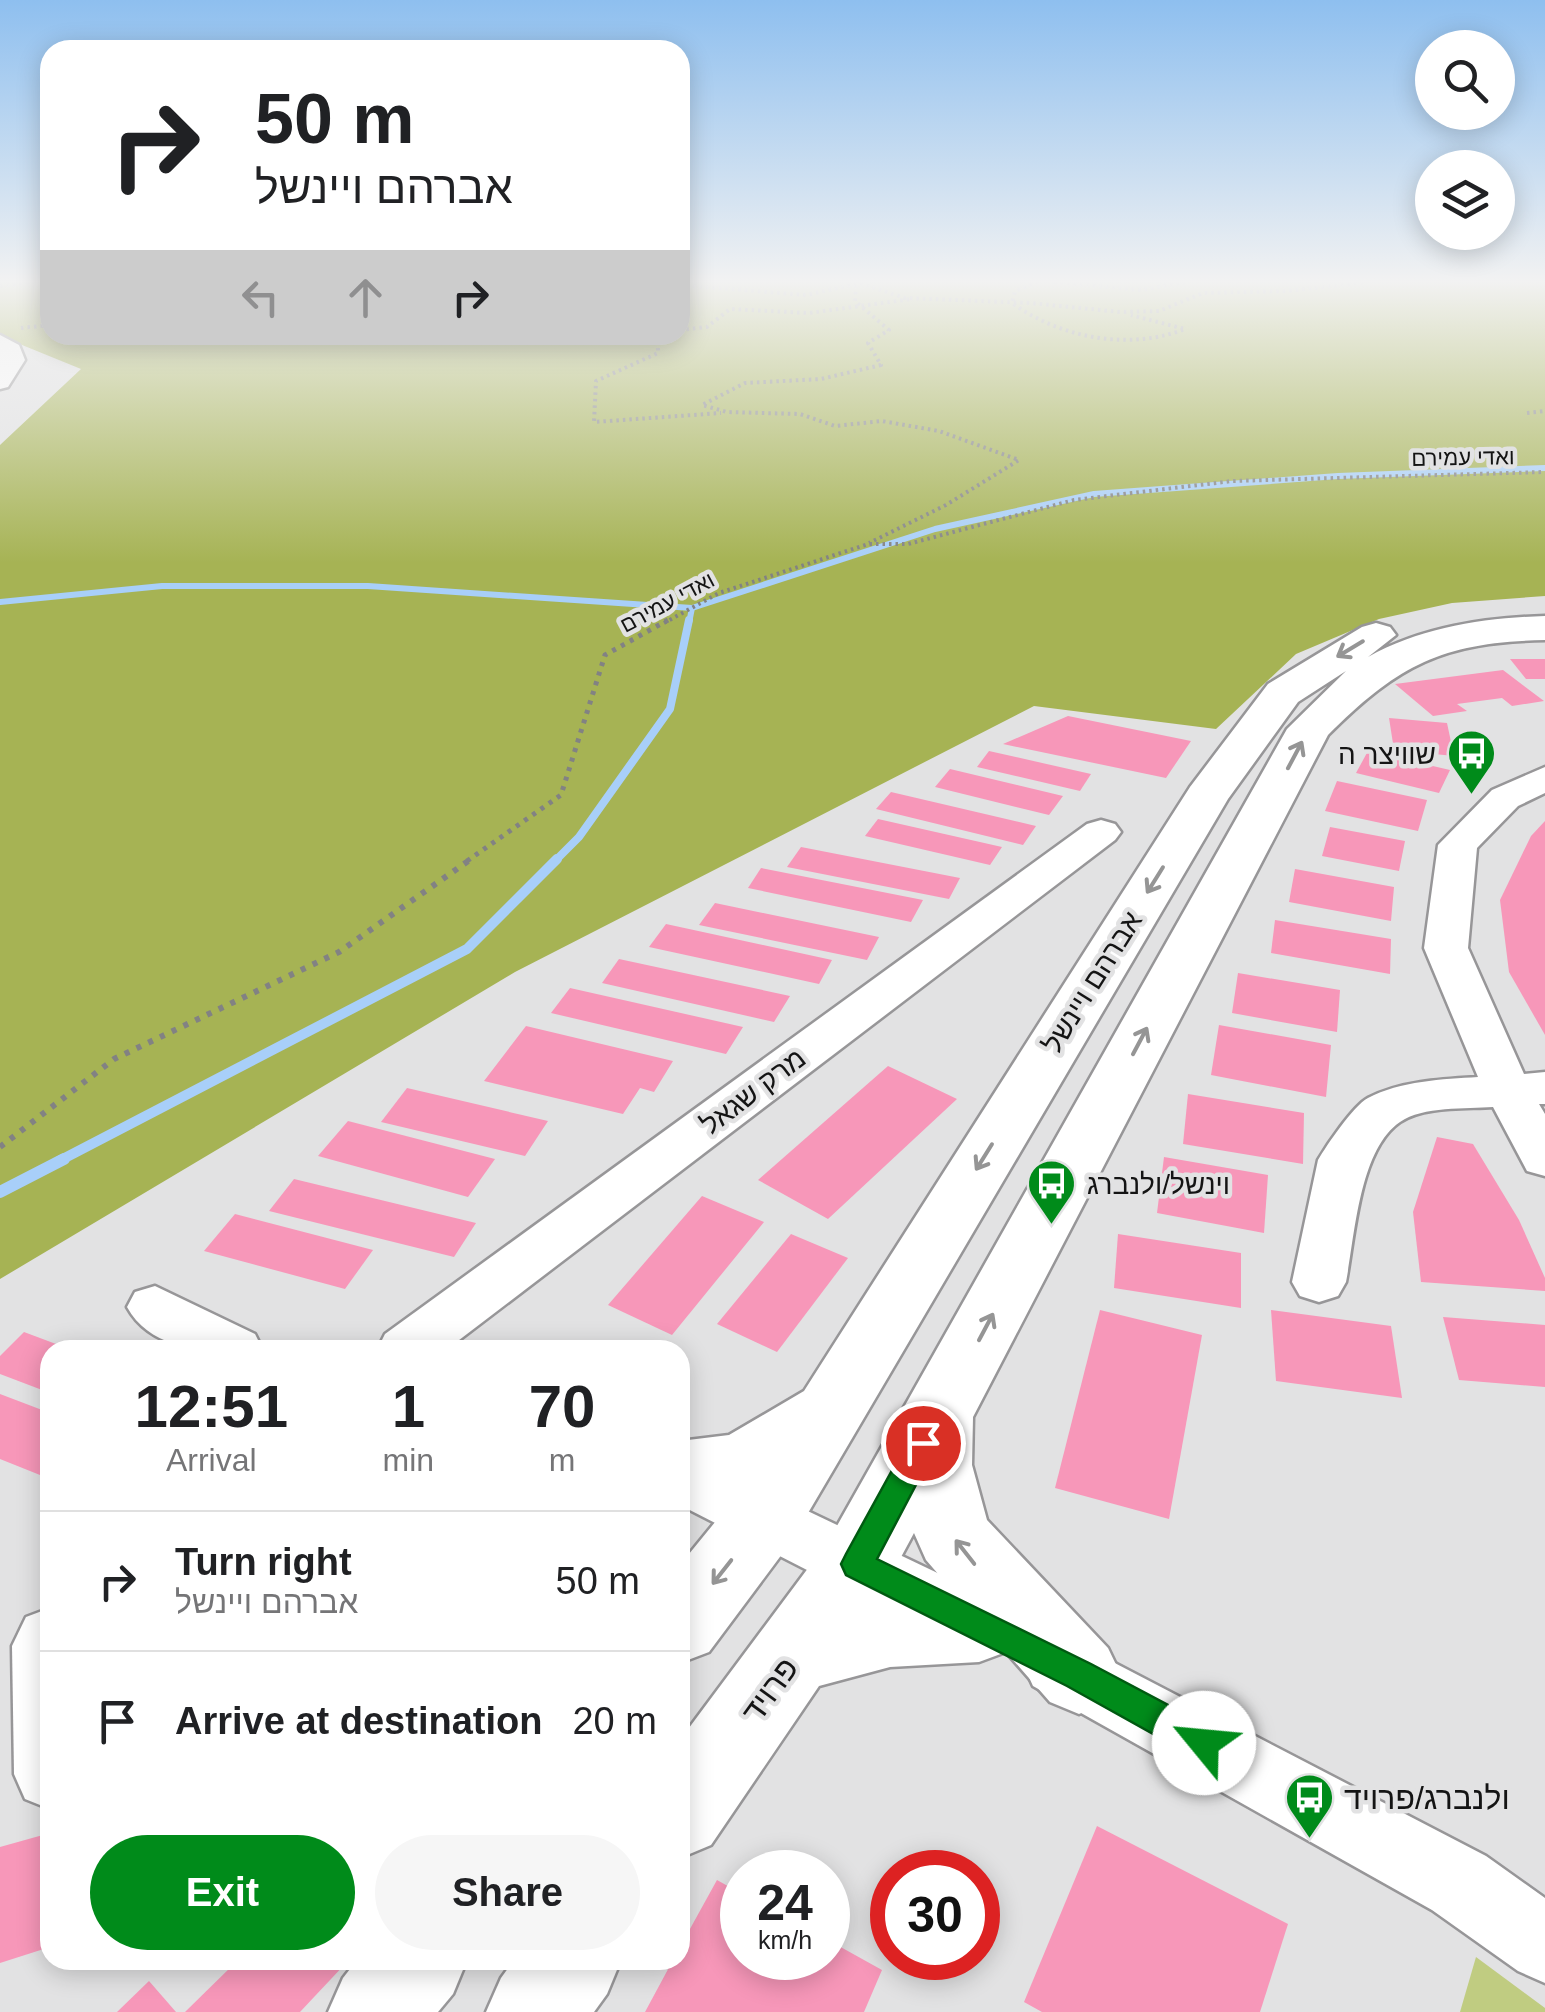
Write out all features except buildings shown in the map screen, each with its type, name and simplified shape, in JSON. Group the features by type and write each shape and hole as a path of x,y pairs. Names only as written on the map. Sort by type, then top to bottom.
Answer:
{"main road":[{"name":"אברהם ויינשל","path":"764,1519 1206,797 1283,693 1354,645 1396,625 1460,612 1545,607"},
{"path":"857,1564 1309,729 1365,677 1404,655 1448,637 1545,628"},
{"path":"690,1473 744,1464 830,1408"},
{"path":"940,1412 935,1465 953,1536 975,1565 1079,1675"},
{"path":"690,1613 764,1519"},
{"name":"פרויד","path":"690,1800 857,1564"},
{"path":"797,1654 890,1630 979,1626"},
{"path":"377,2012 411,1970"},
{"path":"536,2012 567,1970"}],"street":[{"path":"1545,778 1506,798 1458,845 1446,948 1526,1089 1545,1159"},
{"name":"מרק שגאל","path":"427,1340 1101,832"},
{"path":"1319,1282 1343,1160 1383,1110 1433,1096 1526,1089"},
{"path":"155,1307 216,1340"},
{"path":"690,1479 1079,1675 1459,1883 1545,1944"}],"path":[{"path":"607,376 596,381 594,422 665,420 727,412 800,414 835,426 882,421 940,430 1019,460 946,505 868,544"},
{"path":"727,412 702,405 723,387 764,379 831,376"},
{"path":"1527,413 1545,411"},
{"name":"ואדי עמירם","path":"0,1147 114,1059 339,952 561,796 605,654 718,592 868,544 908,544 1074,500 1232,481 1545,472"}],"green space":[{"path":"74,376 1545,376 1545,596 1452,603 1379,619 1296,654 1216,729 1034,706 515,972 0,1279 0,445"},
{"path":"1476,1957 1545,2008 1545,2012 1460,2012"}],"waterway":[{"path":"692,608 935,529 1094,494 1338,476 1545,468"},
{"path":"0,602 162,586 368,586 692,608"},
{"path":"689,623 692,608"},
{"path":"59,1161 467,949 579,837 670,709 689,620"},
{"path":"0,1192 64,1159"}],"place":[{"name":"שוויצר ה","path":"1471,796"},
{"name":"וינשל/ולנברג","path":"1052,1226"},
{"name":"ולנברג/פרויד","path":"1309,1840"}],"route":[{"path":"923,1443 857,1564 1079,1675 1204,1743"}]}
